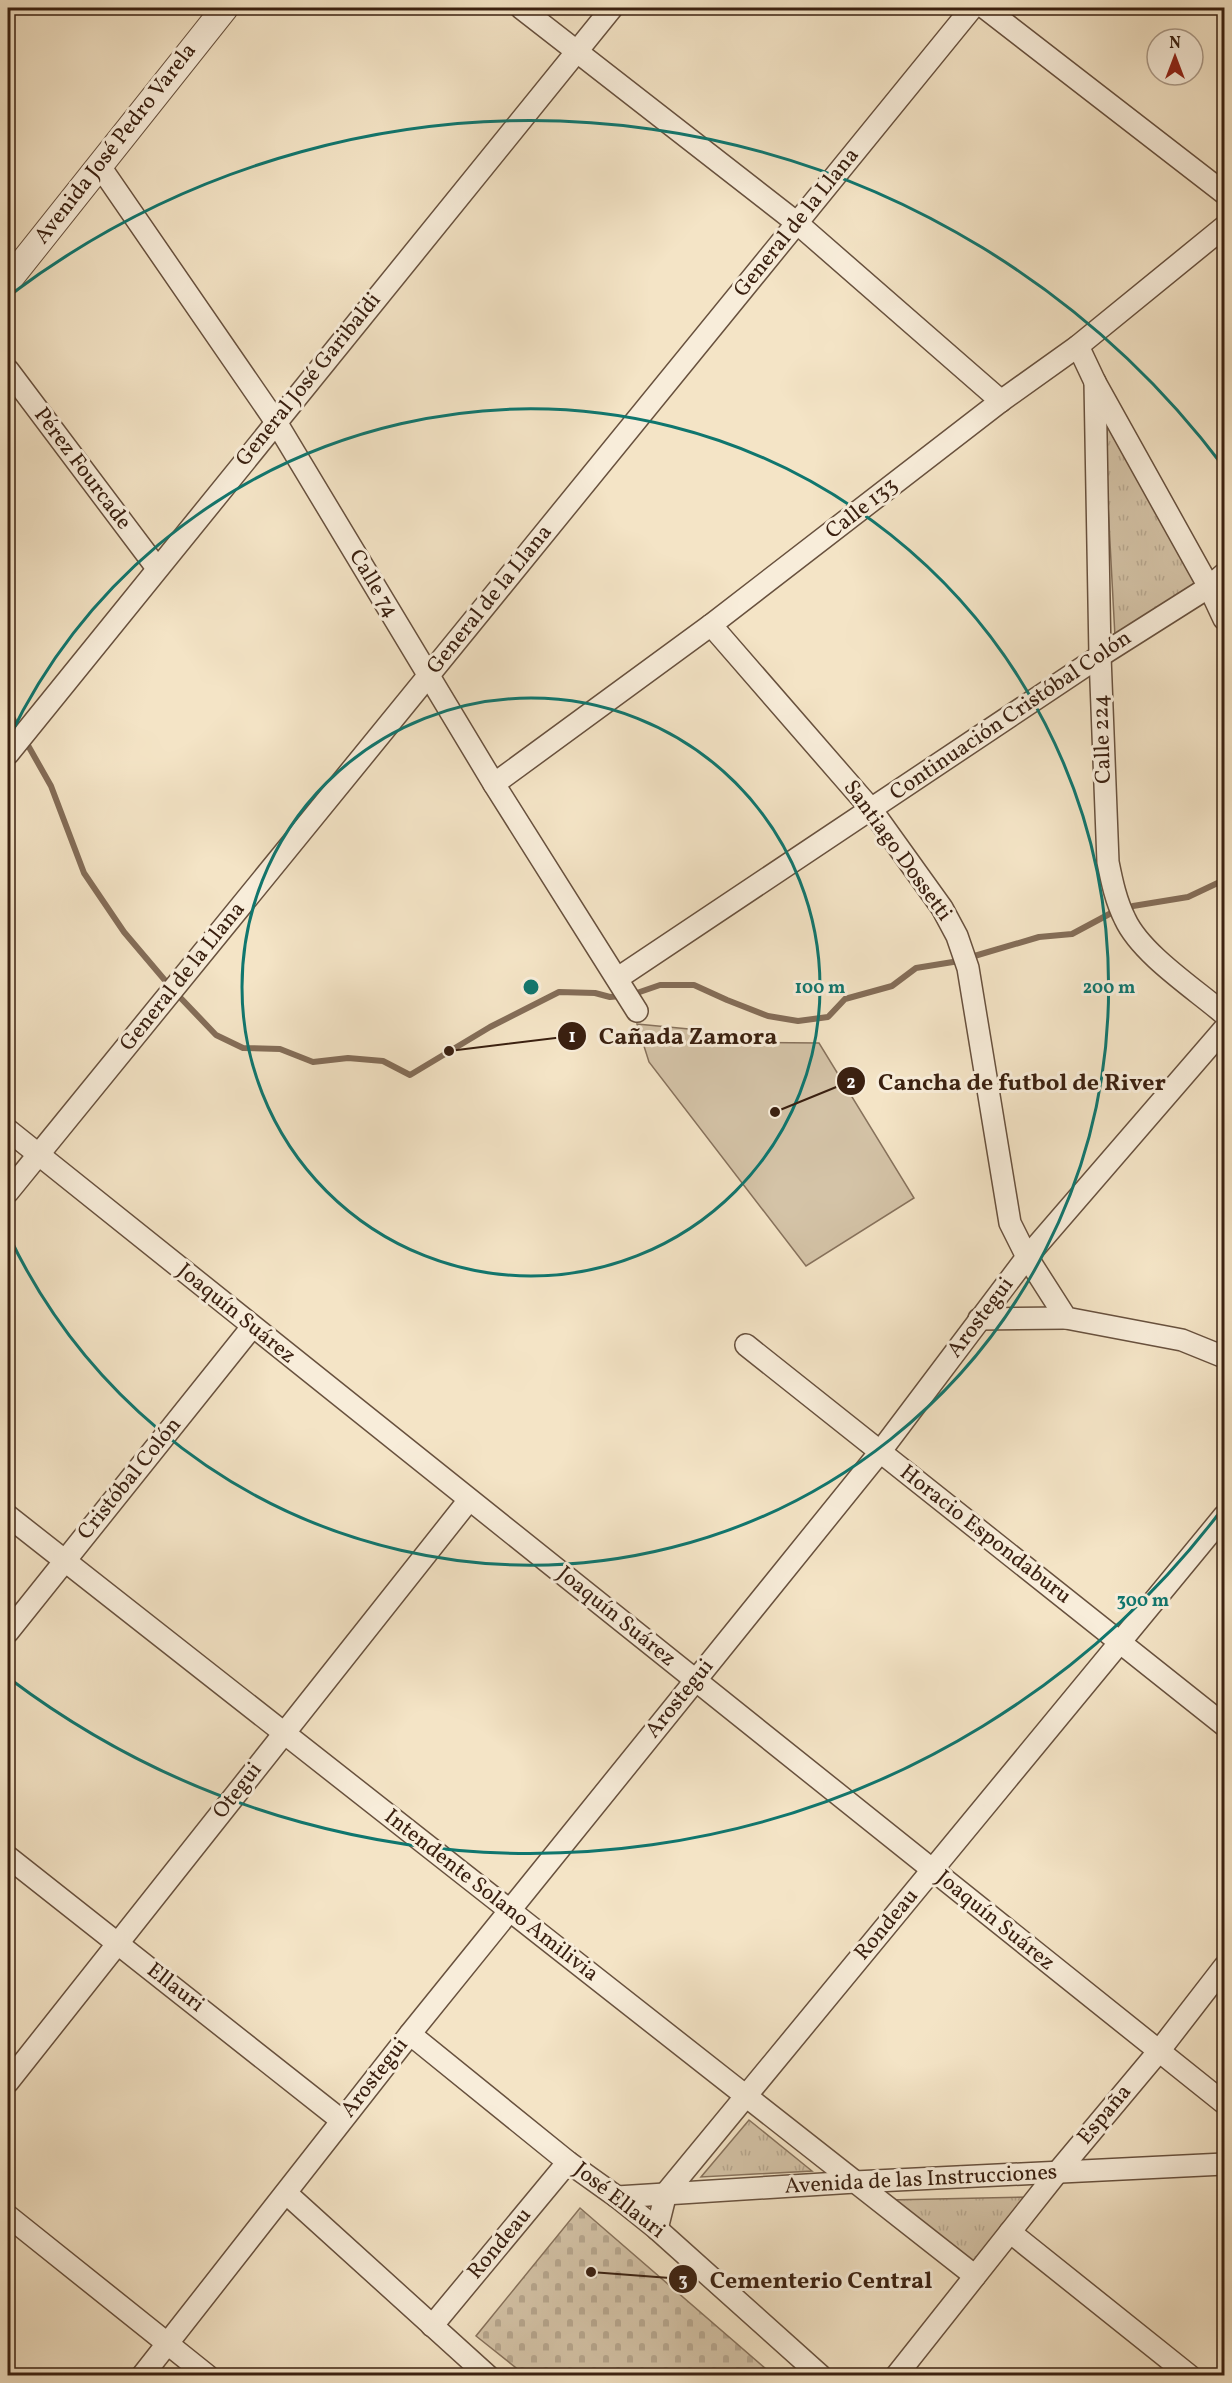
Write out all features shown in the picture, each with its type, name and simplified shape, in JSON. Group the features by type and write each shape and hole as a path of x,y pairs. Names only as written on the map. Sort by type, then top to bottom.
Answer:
{"street":[{"name":"Avenida José Pedro Varela","path":"8,281 225,8"},
{"path":"521,8 797,223 1000,401"},
{"name":"General José Garibaldi","path":"10,751 612,8"},
{"name":"General de la Llana","path":"8,1192 972,8"},
{"path":"986,8 1224,193"},
{"name":"Calle 74","path":"99,165 276,422 494,784 627,994"},
{"name":"Calle 133","path":"494,784 711,626 1000,401 1078,346 1224,227"},
{"path":"1078,346 1095,382 1217,581 1224,619"},
{"name":"Pérez Fourcade","path":"8,370 157,568"},
{"name":"Calle 224","path":"1095,382 1100,656 1108,862 1115,894 1126,921 1149,951 1224,1014"},
{"name":"Continuación Cristóbal Colón","path":"627,994 871,809 1217,581"},
{"name":"Santiago Dossetti","path":"711,626 871,809 942,908 957,936 968,968 1010,1223 1027,1257 1066,1318"},
{"name":"Arostegui","path":"142,2376 341,2120 880,1452 1027,1257 1224,1029"},
{"name":"Joaquín Suárez","path":"8,1130 1224,2103"},
{"path":"979,1319 1066,1318 1182,1340 1224,1357"},
{"name":"Cristóbal Colón","path":"8,1632 252,1327"},
{"name":"Horacio Espondaburu","path":"746,1345 1224,1725"},
{"name":"Otegui","path":"8,2082 469,1500"},
{"name":"Intendente Solano Amilivia","path":"8,1516 975,2276"},
{"name":"Rondeau","path":"657,2229 666,2193 1224,1516"},
{"name":"Ellauri","path":"8,1857 341,2120"},
{"name":"España","path":"896,2376 1056,2174 1159,2051 1224,1967"},
{"name":"José Ellauri","path":"410,2034 568,2162 657,2229 821,2376"},
{"name":"Rondeau","path":"432,2326 568,2162"},
{"name":"Avenida de las Instrucciones","path":"617,2197 855,2182 1056,2174 1224,2164"},
{"path":"286,2193 488,2376"},
{"path":"8,2216 208,2376"},
{"path":"1010,2232 1190,2376"}],"green space":[{"path":"1106,424 1197,585 1115,637 1104,429"},
{"path":"637,1024 689,1029 720,1042 819,1043 914,1198 806,1266 649,1062"},
{"path":"749,2120 812,2171 701,2177"},
{"path":"1028,2197 974,2268 889,2200"},
{"path":"580,2208 773,2375 525,2375 476,2336"}],"waterway":[{"path":"8,710 51,786 84,873 124,932 174,991 216,1035 243,1048 280,1049 313,1062 348,1058 383,1061 410,1075 490,1027 559,992 621,996"},
{"path":"1133,906 1188,897 1224,880"},
{"path":"971,957 1039,937 1072,934 1115,911"},
{"path":"631,995 660,985 694,985 768,1016 798,1021 828,1017 845,999 892,986 916,968 959,961"}],"place":[{"name":"Cañada Zamora","path":"449,1051"},
{"name":"Cancha de futbol de River","path":"775,1112"},
{"name":"Cementerio Central","path":"591,2272"}]}
